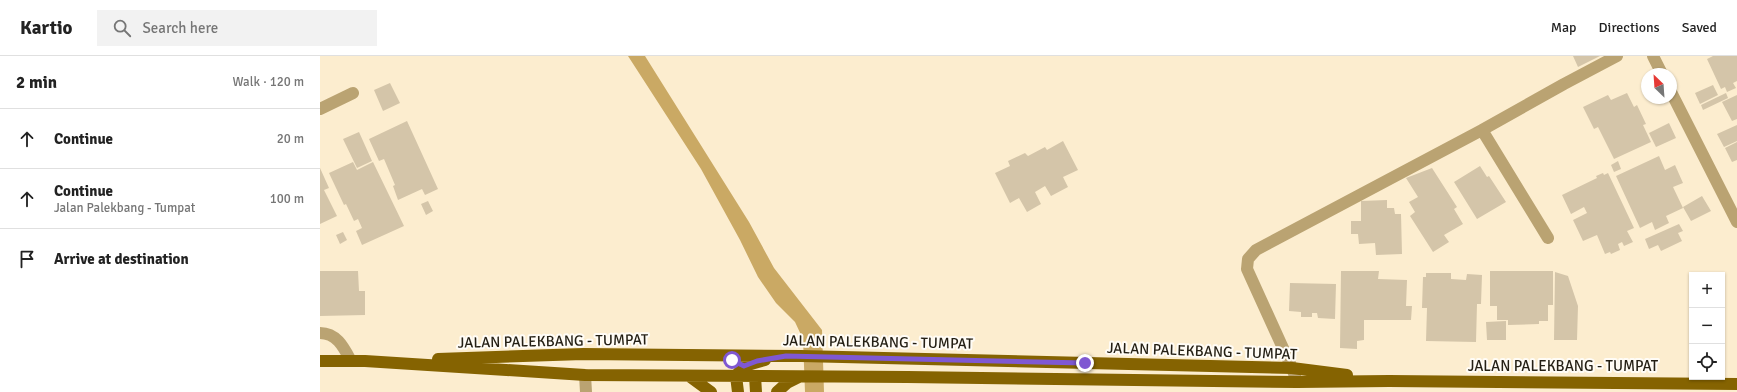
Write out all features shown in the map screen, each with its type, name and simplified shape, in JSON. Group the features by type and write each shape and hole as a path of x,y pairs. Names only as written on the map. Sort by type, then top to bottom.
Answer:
{"main road":[{"name":"JALAN PALEKBANG - TUMPAT","path":"320,361 583,354 801,356 1292,368 1389,381"},
{"path":"713,355 744,366 755,376 756,392"},
{"path":"738,392 736,376 744,366 757,361 786,356"},
{"name":"JALAN PALEKBANG - TUMPAT","path":"365,361 585,375 826,376 1297,382 1389,381 1737,384"},
{"path":"689,376 711,392"},
{"path":"777,392 787,383 802,376"}],"street":[{"path":"1297,382 1247,269 1248,259 1256,250 1482,130 1617,56"},
{"path":"1652,56 1659,68"},
{"path":"320,108 353,93"},
{"path":"1677,104 1737,222"},
{"path":"1482,130 1548,238"},
{"path":"320,333 325,333 340,342 351,361"},
{"path":"585,375 586,392"}],"shaded area":[{"path":"628,56 645,56 749,222 774,268 822,330 824,392 805,392 803,339 795,322 776,303 758,277 740,240 701,169"}],"building":[{"path":"1573,56 1600,56 1578,67"},
{"path":"1713,56 1737,56 1737,81 1733,83 1736,88 1727,92 1725,87 1721,89 1707,59"},
{"path":"390,83 400,103 383,111 374,90"},
{"path":"1713,85 1718,95 1700,104 1695,93"},
{"path":"1627,93 1634,107 1637,105 1646,124 1643,125 1651,142 1614,159 1598,127 1594,129 1583,107 1608,95 1611,100"},
{"path":"1726,93 1728,98 1703,110 1701,105"},
{"path":"1737,95 1737,119 1732,121 1722,102"},
{"path":"407,121 438,189 425,195 422,189 398,200 393,186 395,185 384,159 379,161 369,139"},
{"path":"1669,123 1676,138 1656,147 1649,133"},
{"path":"1737,125 1737,141 1724,147 1717,134"},
{"path":"359,132 372,161 357,168 343,139"},
{"path":"1063,141 1078,170 1063,177 1068,187 1051,196 1045,186 1035,192 1041,204 1027,212 1019,198 1010,203 995,173 1010,166 1008,161 1025,153 1028,156 1045,147 1047,150"},
{"path":"1737,142 1737,160 1732,162 1725,148"},
{"path":"1659,156 1665,170 1675,165 1683,183 1673,187 1683,208 1666,216 1669,223 1655,230 1652,222 1640,228 1616,176"},
{"path":"1618,161 1621,169 1614,172 1611,165"},
{"path":"353,162 357,170 373,162 404,226 362,245 356,231 362,228 358,219 354,221 346,204 344,205 329,173"},
{"path":"1480,166 1487,177 1489,176 1506,202 1477,219 1454,182"},
{"path":"320,168 329,188 324,190 337,216 320,224"},
{"path":"1432,168 1457,207 1454,209 1463,224 1444,235 1449,242 1433,252 1410,216 1415,212 1409,202 1418,197 1406,178"},
{"path":"1603,173 1604,175 1608,173 1634,228 1627,231 1633,242 1624,246 1622,242 1618,244 1620,250 1611,254 1610,252 1605,254 1597,235 1583,241 1573,220 1587,213 1584,207 1571,214 1562,195 1597,178 1596,176"},
{"path":"1702,196 1711,211 1691,221 1683,207"},
{"path":"1387,200 1387,208 1394,208 1395,214 1401,214 1402,254 1376,255 1375,243 1359,244 1358,234 1351,234 1351,221 1361,221 1361,201"},
{"path":"428,201 433,211 426,215 421,204"},
{"path":"1679,224 1683,231 1678,233 1682,241 1661,251 1658,245 1649,249 1645,239"},
{"path":"343,232 347,240 340,244 336,235"},
{"path":"320,271 358,271 359,291 365,291 365,315 320,316"},
{"path":"1341,271 1379,271 1378,279 1407,280 1406,306 1412,306 1411,320 1364,320 1364,340 1357,341 1357,349 1340,348"},
{"path":"1490,271 1553,271 1553,305 1548,305 1548,321 1539,321 1539,324 1508,325 1508,320 1497,320 1497,306 1490,306"},
{"path":"1555,272 1568,276 1578,306 1577,340 1554,340"},
{"path":"1426,273 1451,273 1451,279 1466,280 1467,274 1482,275 1481,304 1477,304 1476,342 1426,341 1427,308 1422,308 1423,277 1426,277"},
{"path":"1290,283 1336,284 1335,319 1318,318 1317,313 1312,313 1312,317 1301,317 1301,312 1289,311"},
{"path":"1506,321 1506,340 1487,340 1486,322"}],"route":[{"path":"732,360 744,366 757,361 786,356 1085,363"}]}
